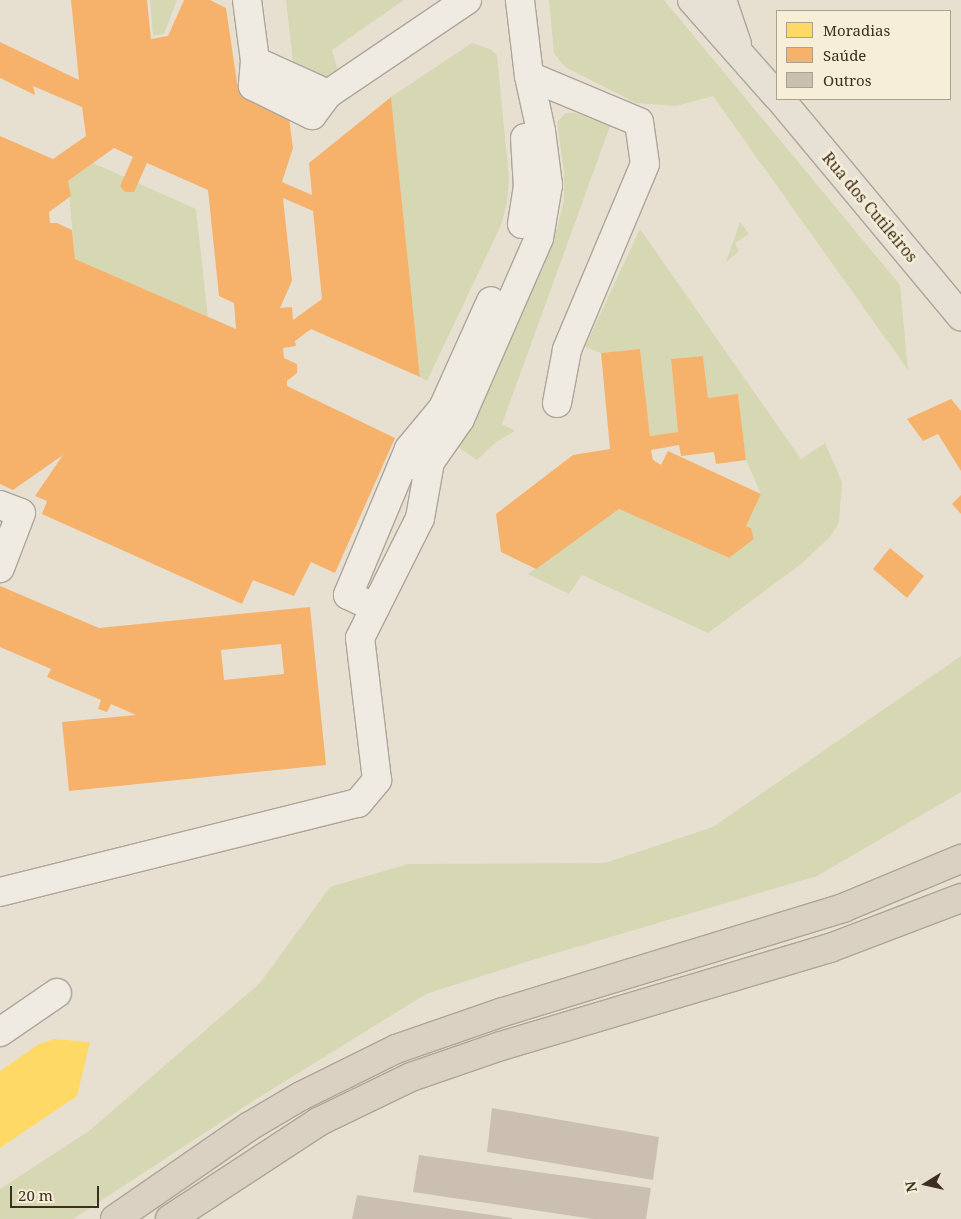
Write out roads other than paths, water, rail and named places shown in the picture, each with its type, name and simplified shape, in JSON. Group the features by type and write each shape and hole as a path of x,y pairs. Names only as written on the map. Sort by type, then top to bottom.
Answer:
{"highway":[{"path":"115,1219 250,1126 308,1092 396,1049 484,1018 843,908 961,859"},
{"path":"170,1219 318,1122 411,1077 510,1043 830,948 961,898"}],"main road":[{"path":"692,0 739,50 776,95"},
{"path":"722,0 739,50"},
{"name":"Rua dos Cutileiros","path":"781,100 961,316"}],"lane":[{"path":"247,0 255,62 328,94 467,0"},
{"path":"375,608 348,595 420,455 519,239 528,188 525,136 529,76 520,0"},
{"path":"529,76 639,122 645,164 567,350 557,404"},
{"path":"0,892 358,804 377,780 360,638 420,518 420,455"},
{"path":"0,505 21,513 0,568"},
{"path":"0,1032 57,994"}]}
